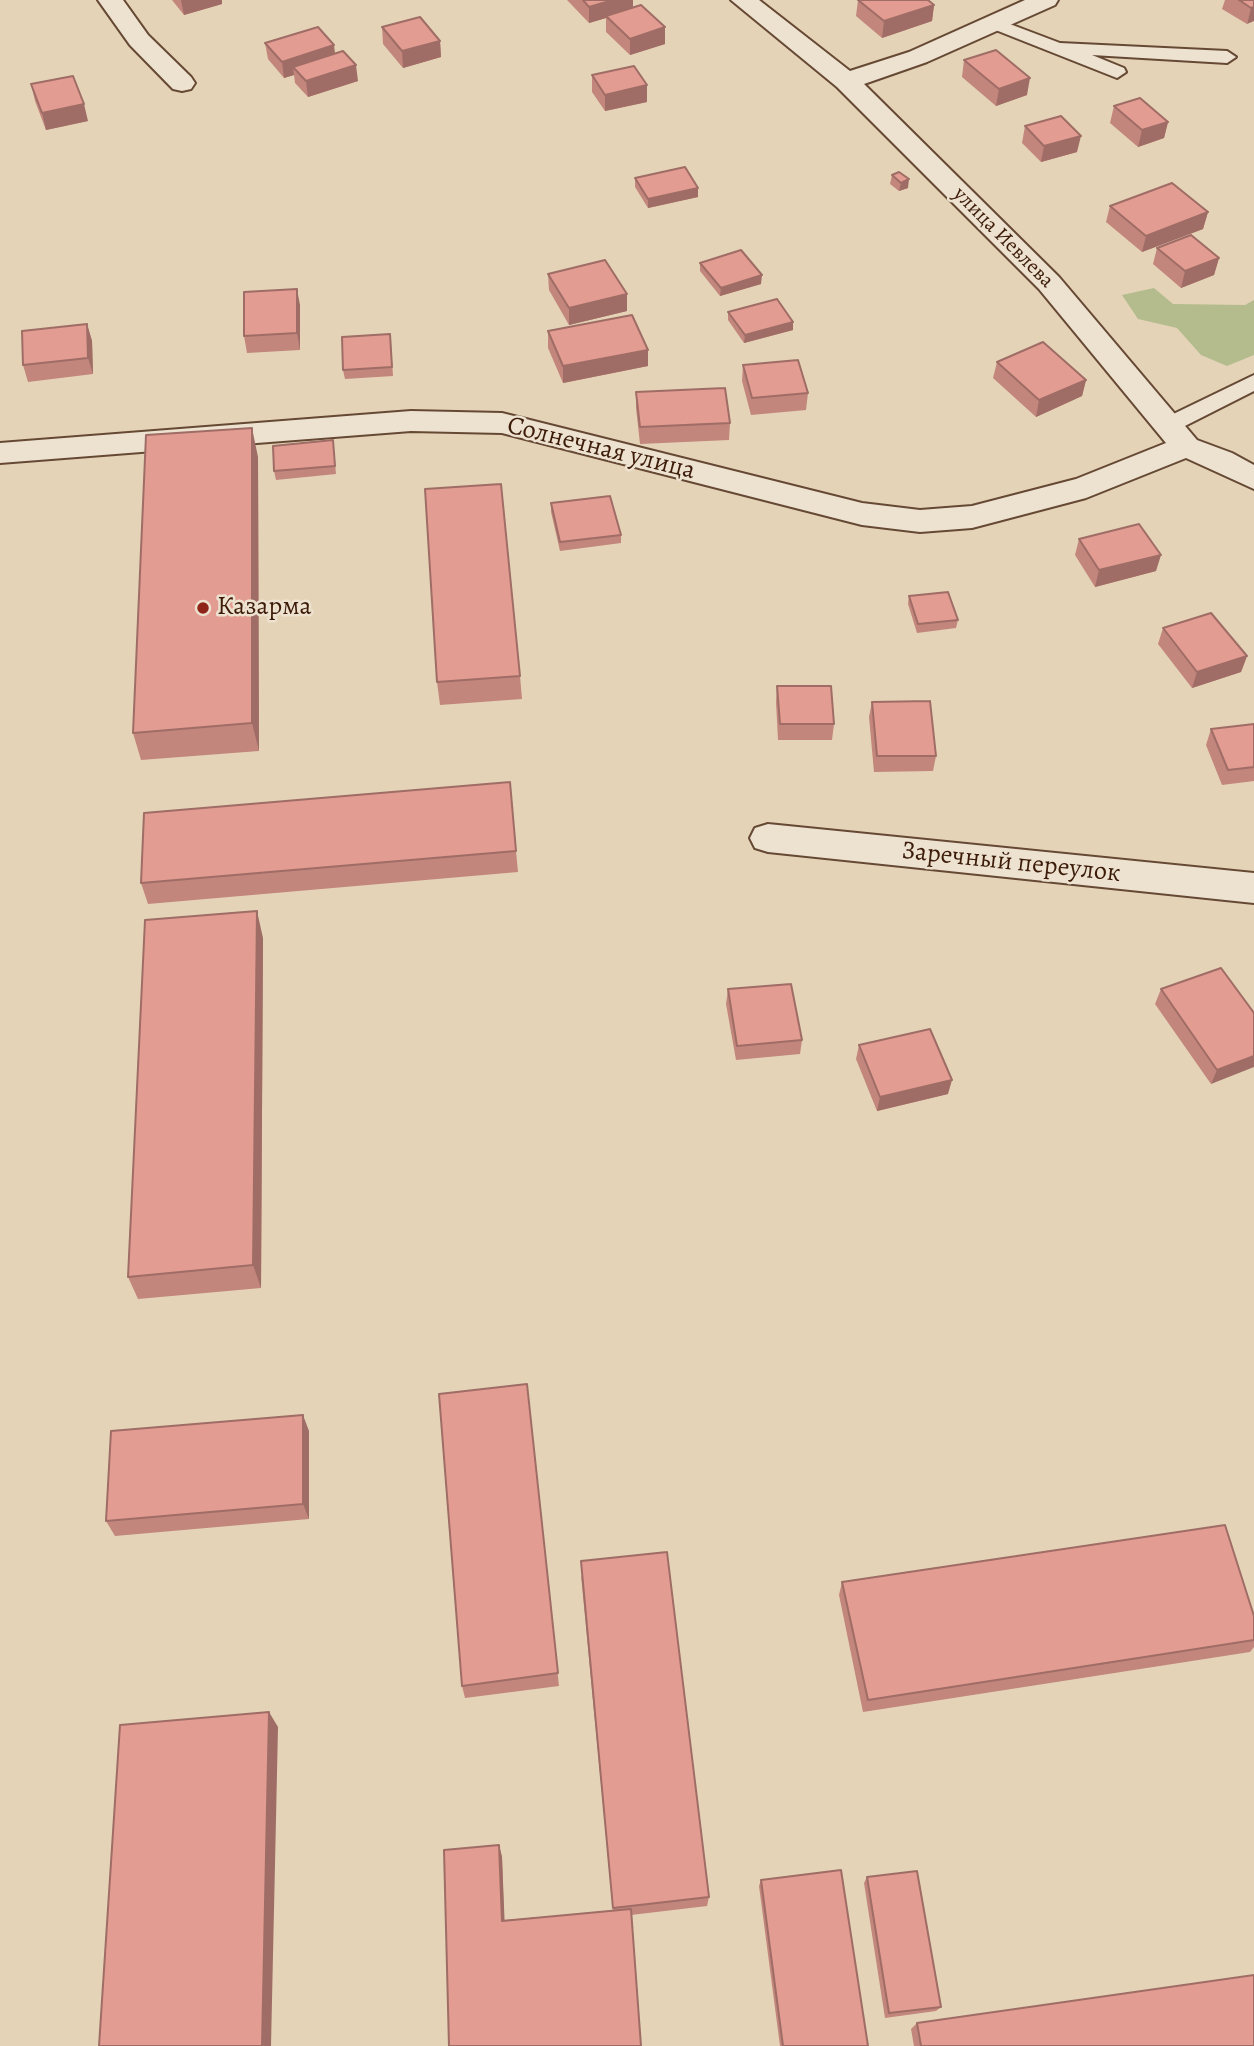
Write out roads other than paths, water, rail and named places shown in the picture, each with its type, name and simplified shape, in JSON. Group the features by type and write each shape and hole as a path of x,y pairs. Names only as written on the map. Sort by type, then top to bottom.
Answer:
{"street":[{"path":"110,0 139,40 182,83"},
{"name":"улица Иевлева","path":"743,0 846,81 1049,284 1178,436 1254,478"},
{"path":"846,81 918,57 1046,0"},
{"name":"Солнечная улица","path":"0,453 411,421 502,423 862,514 920,521 972,517 1086,487 1178,436"},
{"path":"1221,460 1254,452"},
{"name":"Заречный переулок","path":"768,838 1254,888"}],"lane":[{"path":"994,23 1117,72"},
{"path":"1056,48 1227,57"},
{"path":"1178,436 1254,382"}],"place":[{"name":"Казарма","path":"203,608"}]}
